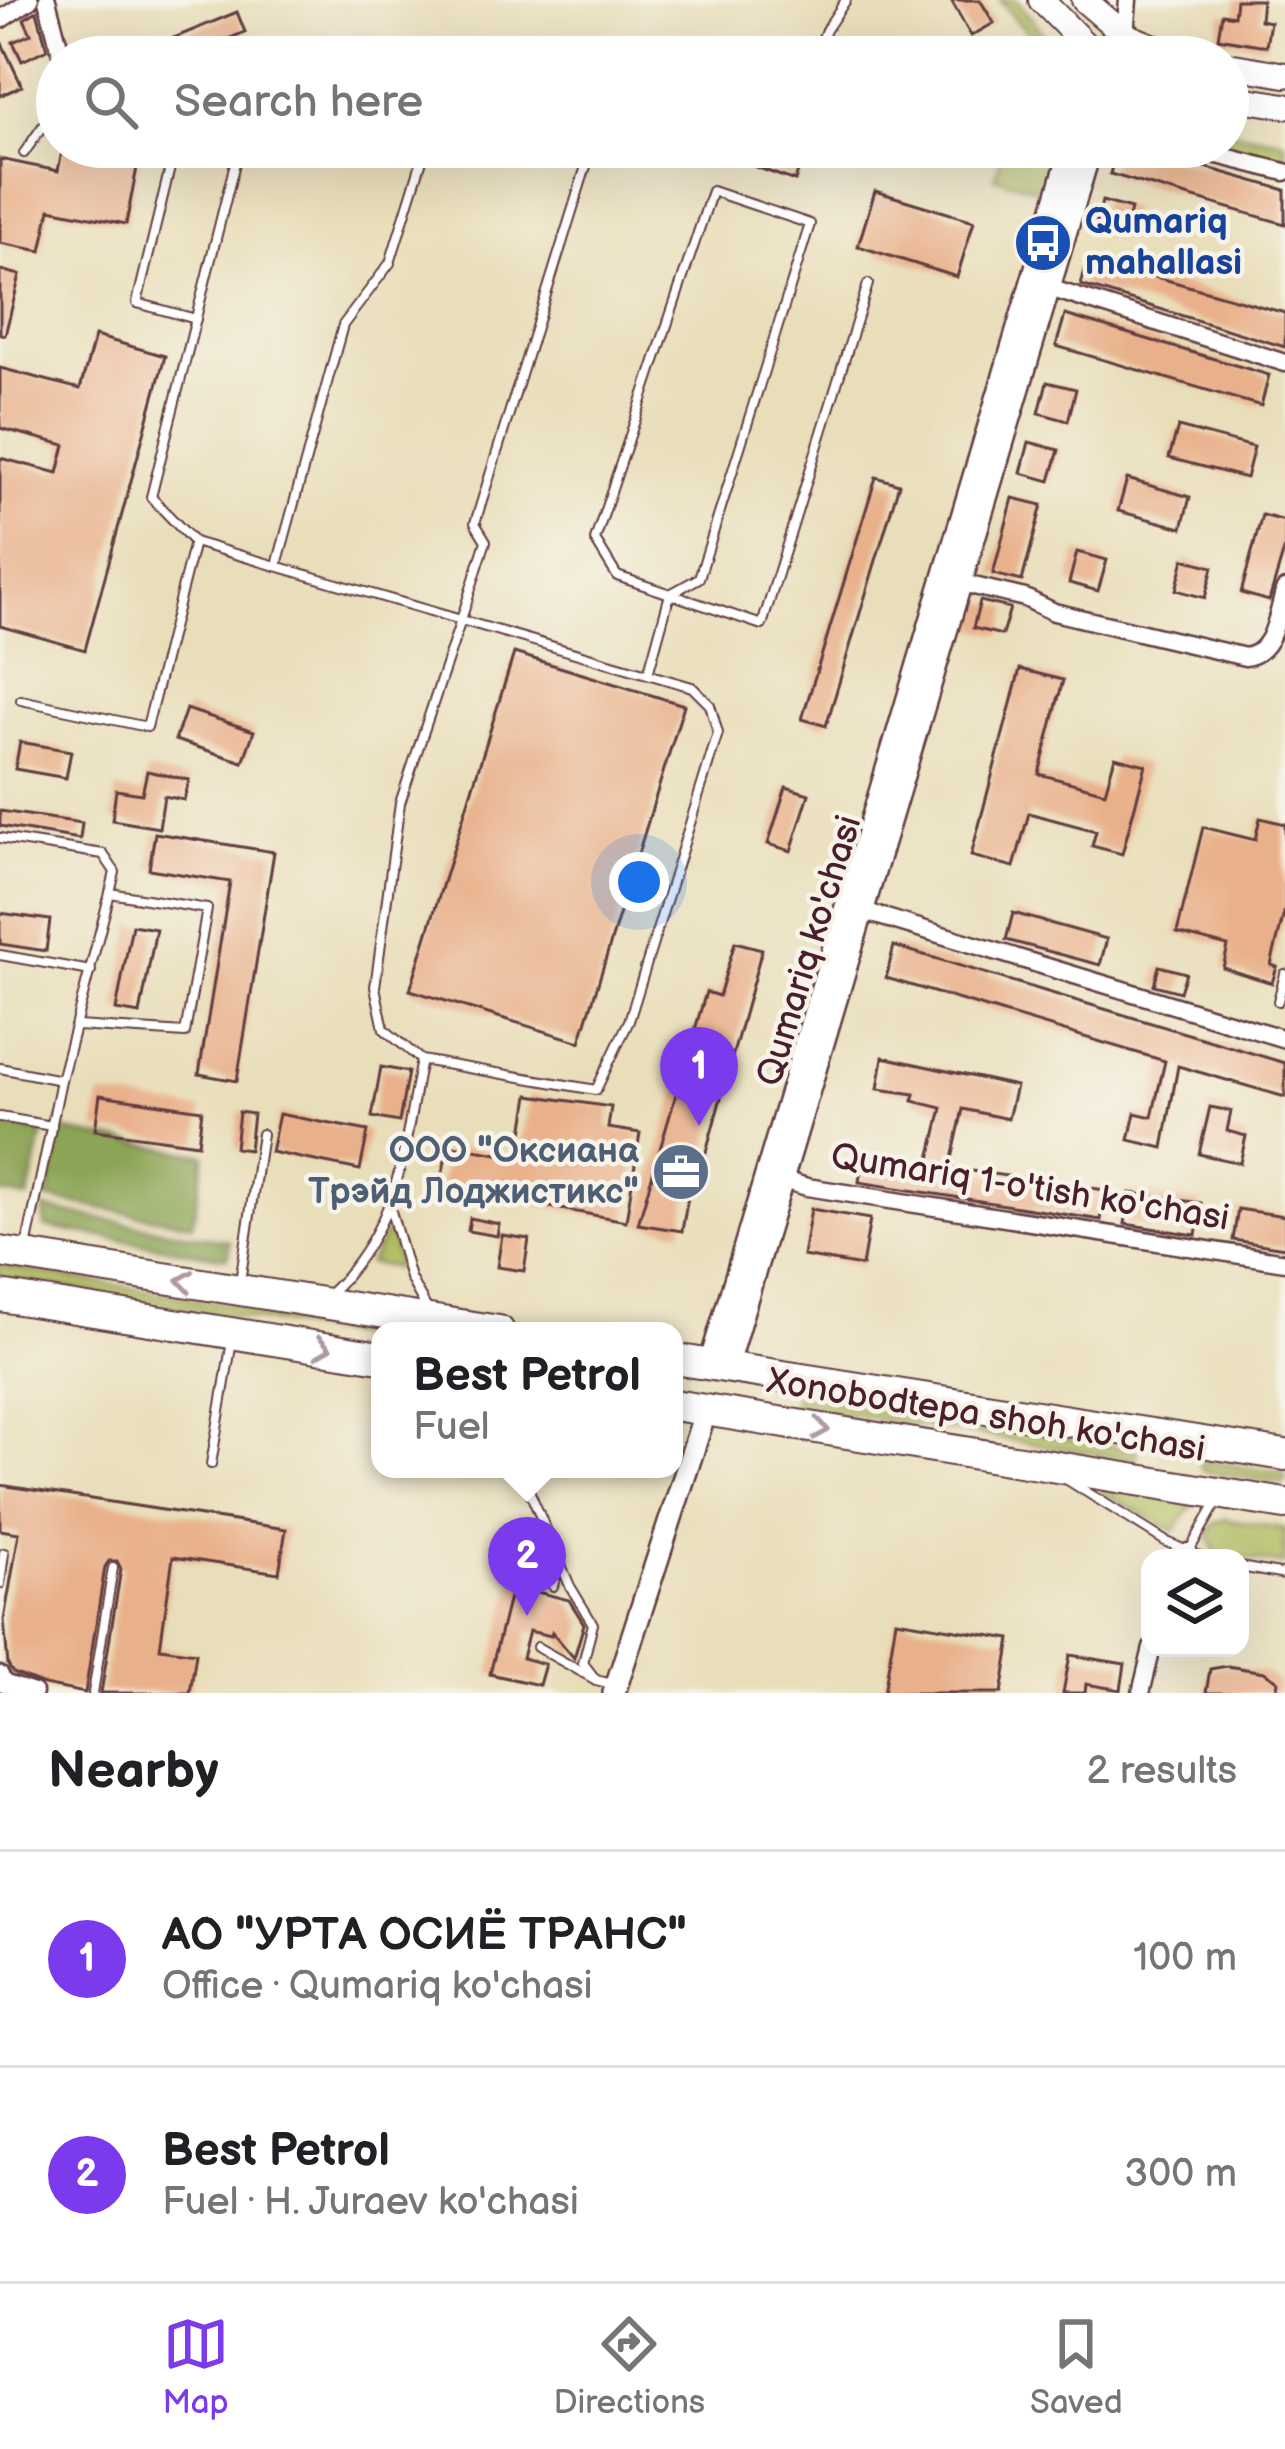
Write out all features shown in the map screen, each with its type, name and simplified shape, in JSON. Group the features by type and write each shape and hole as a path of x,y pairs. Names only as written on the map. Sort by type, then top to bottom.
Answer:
{"highway":[{"path":"12,1254 441,1322"},
{"path":"0,1296 371,1357"},
{"name":"Xonobodtepa shoh ko'chasi","path":"683,1360 1285,1455"},
{"name":"Qumariq ko'chasi","path":"706,1410 718,1366"},
{"name":"Xonobodtepa shoh ko'chasi","path":"683,1406 1285,1504"},
{"path":"1179,1486 1168,1473 1168,1460 1174,1448 1187,1440"}],"main road":[{"path":"1041,0 1077,36"},
{"path":"1084,0 1121,25"},
{"path":"1249,69 1285,75"},
{"path":"1249,100 1285,106"},
{"name":"Qumariq ko'chasi","path":"855,908 961,583 1067,168"},
{"name":"Qumariq ko'chasi","path":"718,1366 1040,285 1083,168"},
{"path":"683,1475 706,1410"},
{"path":"609,1686 682,1478"}],"street":[{"path":"0,20 30,0"},
{"path":"46,0 56,36"},
{"path":"1249,163 1285,172"},
{"path":"1040,285 1285,363"},
{"path":"961,583 1025,598 1054,612 1245,657 1262,652 1280,625 1285,589"},
{"path":"855,908 1285,1039"},
{"name":"Qumariq 1-o'tish ko'chasi","path":"774,1177 807,1187 1285,1262"},
{"path":"1141,1693 1149,1657"},
{"path":"0,1675 3,1683 34,1693"}],"lane":[{"path":"824,36 846,0"},
{"path":"24,153 36,136"},
{"path":"170,168 137,302 196,319"},
{"path":"234,168 152,497 194,542 277,565 461,620 692,687 716,718 718,733 628,1021 596,1090 421,1060 384,1029 375,987 400,803 461,620 486,541 475,523 585,168"},
{"path":"277,565 343,325 390,263 419,168"},
{"path":"648,674 670,594 699,578 810,224 712,191 595,540 616,576 670,594 762,625 868,284"},
{"path":"21,700 147,727 194,542"},
{"path":"0,838 103,854 115,872 52,1126 12,1254"},
{"path":"77,1026 185,1034 207,909 110,892"},
{"path":"0,955 91,971"},
{"path":"1278,1001 1285,974"},
{"path":"320,1303 354,1271 390,1209 421,1060"},
{"path":"0,1068 62,1080"},
{"path":"0,1118 52,1126"},
{"path":"239,1290 262,1134"},
{"path":"390,1209 410,1278 434,1321"},
{"path":"211,1464 233,1334"},
{"path":"1042,1464 1179,1549"},
{"path":"524,1478 592,1624 583,1663 609,1686"},
{"path":"1193,1549 1207,1515 1225,1494"},
{"path":"0,1584 4,1553"},
{"path":"553,1586 560,1561"},
{"path":"93,1693 113,1568"},
{"path":"1249,1569 1285,1575"},
{"path":"537,1647 609,1686"}],"green space":[{"path":"1000,0 1017,0 1045,36 1030,36"},
{"path":"1249,135 1285,141 1285,164 1249,155"},
{"path":"998,168 1054,168 1048,192 995,177"},
{"path":"0,1122 43,1133 28,1198 0,1193"},
{"path":"59,1130 205,1155 192,1224 47,1199"},
{"path":"44,1209 230,1241 227,1258 45,1227"},
{"path":"390,1226 398,1268 369,1263"},
{"path":"0,1266 371,1328 371,1339 0,1277"},
{"path":"795,1395 1137,1450 1136,1460 793,1405"},
{"path":"1206,1461 1285,1474 1285,1484 1203,1471 1200,1465"},
{"path":"1103,1487 1194,1503 1174,1531 1102,1492"},
{"path":"1224,1519 1285,1529 1285,1565 1249,1559 1249,1549 1214,1549 1208,1534"}],"building":[{"path":"951,0 980,0 994,23 971,36"},
{"path":"1236,0 1262,0 1260,20 1270,22 1266,46 1249,43 1249,36 1218,36 1222,14 1234,16"},
{"path":"37,11 44,36 36,36 36,54 22,61 13,42 31,34 24,19"},
{"path":"237,12 245,32 235,36 178,36"},
{"path":"0,39 22,86 0,96"},
{"path":"0,159 58,171 137,168 126,224 50,209 41,251 0,243"},
{"path":"759,168 799,168 795,181"},
{"path":"1112,168 1208,168 1285,190 1285,224 1110,174"},
{"path":"875,191 974,221 957,277 858,246"},
{"path":"1102,201 1131,209 1123,240 1094,233"},
{"path":"1088,258 1285,313 1285,347 1081,285"},
{"path":"0,270 20,275 5,335 0,334"},
{"path":"1065,315 1269,375 1261,406 1056,346"},
{"path":"95,336 165,356 85,650 0,626 0,458 58,473 65,445 0,428 0,368 80,389"},
{"path":"1047,382 1076,389 1068,421 1039,413"},
{"path":"1178,427 1254,447 1246,478 1169,458"},
{"path":"1029,442 1059,450 1050,481 1021,473"},
{"path":"876,477 899,484 826,726 802,719"},
{"path":"1127,479 1190,497 1182,528 1118,511"},
{"path":"1013,498 1042,505 1022,581 993,574"},
{"path":"1262,515 1285,521 1285,547 1269,601 1241,593"},
{"path":"1077,552 1107,560 1098,591 1069,583"},
{"path":"1184,559 1213,567 1205,598 1176,590"},
{"path":"980,601 1010,608 1002,635 973,628"},
{"path":"514,653 684,705 580,1042 410,990"},
{"path":"1020,669 1063,680 1039,774 1105,792 1115,757 1146,765 1122,854 1092,846 1096,831 1029,813 1014,867 971,856"},
{"path":"186,709 254,731 243,762 175,740"},
{"path":"20,742 71,751 66,778 15,769"},
{"path":"147,771 189,780 184,800 164,796 159,828 112,820 116,790 142,794"},
{"path":"786,787 809,794 791,851 768,844"},
{"path":"0,811 82,823 80,839 0,826"},
{"path":"1260,818 1285,824 1285,909 1271,965 1277,967 1272,983 1223,968 1228,946 1177,933 1203,827 1255,840"},
{"path":"155,833 274,852 237,1081 199,1074 230,882 149,869"},
{"path":"0,913 50,920 46,951 0,944"},
{"path":"1013,913 1107,939 1100,965 1006,940"},
{"path":"132,925 156,929 140,1014 116,1010"},
{"path":"735,942 762,949 698,1181 691,1179 682,1231 638,1224 706,992 719,996"},
{"path":"894,946 1285,1063 1285,1097 1178,1066 1163,1148 1129,1140 1135,1113 1152,1117 1165,1061 886,978"},
{"path":"1159,966 1186,973 1180,992 1154,985"},
{"path":"883,1057 1016,1086 1008,1119 963,1109 950,1168 1105,1190 1101,1220 859,1182 863,1153 929,1163 942,1108 913,1101 915,1094 878,1089"},
{"path":"381,1067 408,1072 399,1122 372,1117"},
{"path":"100,1095 202,1110 198,1144 95,1130"},
{"path":"529,1095 611,1107 608,1128 640,1133 626,1221 440,1187 448,1145 519,1158"},
{"path":"1210,1107 1231,1111 1227,1131 1246,1136 1240,1163 1199,1154"},
{"path":"239,1112 253,1114 249,1150 235,1148"},
{"path":"279,1114 368,1131 360,1170 271,1152"},
{"path":"1130,1193 1201,1203 1196,1235 1125,1224"},
{"path":"811,1209 870,1219 862,1266 803,1256"},
{"path":"1238,1209 1285,1216 1285,1248 1233,1240"},
{"path":"470,1218 499,1224 497,1236 468,1231"},
{"path":"502,1235 529,1239 524,1271 497,1267"},
{"path":"0,1485 286,1529 279,1573 173,1557 160,1648 196,1653 190,1693 101,1693 121,1569 117,1561 109,1561 85,1693 44,1685 13,1673 8,1665 4,1620 19,1533 0,1530"},
{"path":"518,1561 542,1566 537,1592 569,1600 584,1624 574,1658 552,1632 551,1636 529,1631 522,1658 545,1664 539,1685 490,1674"},
{"path":"896,1620 1011,1639 1002,1693 884,1693"},
{"path":"1070,1655 1125,1664 1121,1690 1086,1684 1085,1693 1063,1693"},
{"path":"1227,1666 1264,1672 1278,1681 1276,1693 1206,1693 1210,1669"}],"place":[{"name":"Qumariq mahallasi","path":"1043,243"},
{"name":"АО \"УРТА ОСИЁ ТРАНС\"","path":"699,1126"},
{"name":"ООО \"Оксиана Трэйд Лоджистикс\"","path":"681,1172"},
{"name":"Best Petrol","path":"527,1616"}]}
